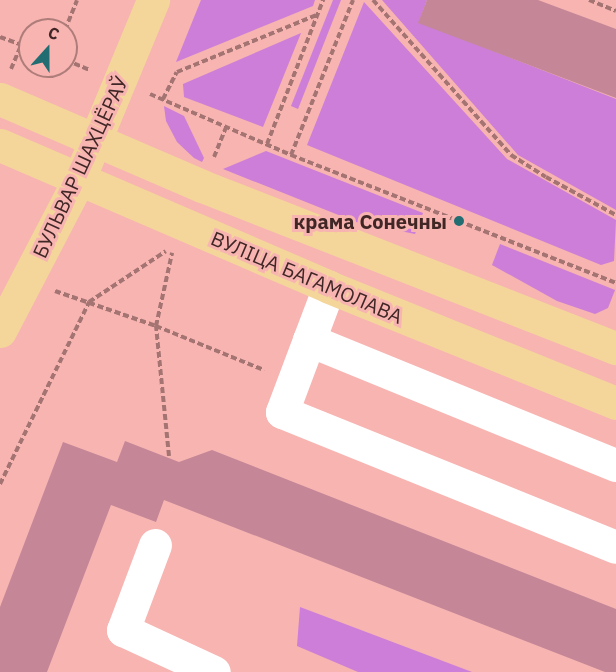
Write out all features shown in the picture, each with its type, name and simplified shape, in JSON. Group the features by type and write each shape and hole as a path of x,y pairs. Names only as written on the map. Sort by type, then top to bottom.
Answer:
{"main road":[{"name":"БУЛЬВАР ШАХЦЁРАЎ","path":"0,331 79,179 153,0"},
{"path":"0,99 202,186 614,341"},
{"name":"ВУЛІЦА БАГАМОЛАВА","path":"0,146 329,287 616,403"}],"lane":[{"path":"329,287 282,412 616,547"},
{"path":"309,339 616,465"},
{"path":"155,545 123,630 214,672"}],"path":[{"path":"70,18 77,0"},
{"path":"267,144 323,0"},
{"path":"291,155 353,0"},
{"path":"373,0 512,155 546,177 616,214"},
{"path":"589,0 616,11"},
{"path":"317,15 177,72 163,99 291,155 616,282"},
{"path":"0,37 18,44"},
{"path":"170,456 156,326 173,247"},
{"path":"0,484 89,302"}],"shaded area":[{"path":"201,0 315,0 313,6 176,62"},
{"path":"333,0 341,0 298,109 291,106"},
{"path":"382,0 427,0 419,22 616,99 616,210 518,155"},
{"path":"364,2 507,159 616,220 614,261 601,265 307,145"},
{"path":"301,33 263,127 184,97 183,84"},
{"path":"164,106 184,116 204,158 202,162 194,158 177,142 166,121"},
{"path":"266,151 423,213 415,234 356,222 223,169"},
{"path":"500,244 615,290 608,308 595,314 557,301 492,265"},
{"path":"300,607 472,672 358,672 297,646"}],"building":[{"path":"427,0 538,0 616,29 616,98 418,23"},
{"path":"125,441 179,462 212,450 616,609 616,672 605,672 164,500 156,522 111,505 47,672 0,672 0,607 63,442 117,462"}],"place":[{"name":"крама Сонечны","path":"459,221"}]}
